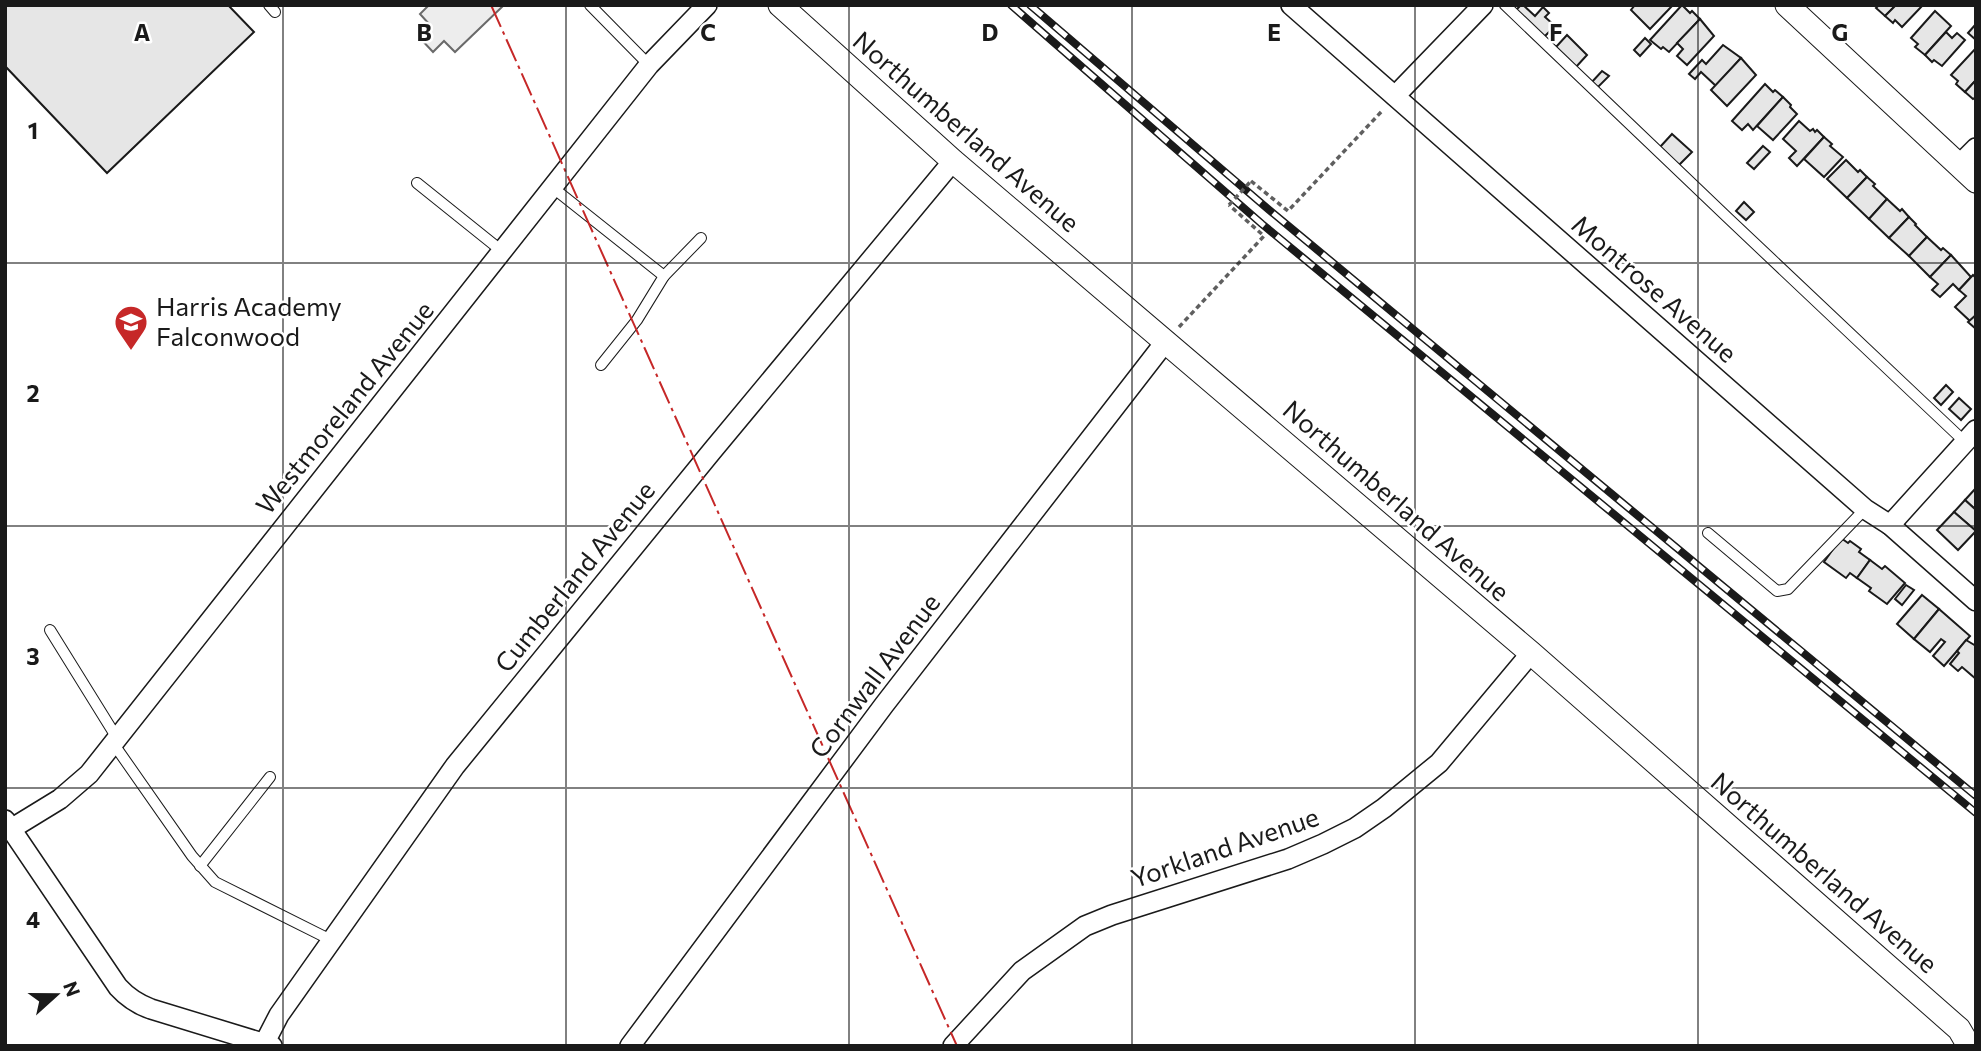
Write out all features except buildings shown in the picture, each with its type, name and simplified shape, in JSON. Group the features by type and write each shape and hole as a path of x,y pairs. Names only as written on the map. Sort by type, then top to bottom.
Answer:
{"street":[{"name":"Westmoreland Avenue","path":"8,824 60,799 89,774 649,65 707,5"},
{"name":"Northumberland Avenue","path":"780,5 953,160 1531,653 1959,1029 1969,1046"},
{"name":"Montrose Avenue","path":"1291,5 1865,509 1890,525 1976,601"},
{"path":"1395,96 1483,5"},
{"path":"1787,5 1976,181"},
{"path":"1959,165 1976,148"},
{"name":"Cumberland Avenue","path":"266,1045 279,1015 455,766 953,160"},
{"name":"Cornwall Avenue","path":"630,1046 884,705 1166,341"},
{"path":"1890,525 1970,436"},
{"name":"Yorkland Avenue","path":"953,1046 1022,971 1085,926 1289,859 1355,828 1439,763 1531,653"},
{"path":"8,824 127,997 150,1009 266,1045"}],"lane":[{"path":"590,5 649,65"},
{"path":"1505,5 1677,170 1970,436"},
{"path":"417,183 503,251"},
{"path":"552,187 664,276"},
{"path":"601,365 637,320 664,276 701,238"},
{"path":"1708,533 1777,591 1788,589 1865,509"},
{"path":"50,630 115,740 200,866 215,882 331,940"},
{"path":"200,866 270,777"}],"path":[{"path":"1166,341 1264,236 1230,205 1251,181 1288,211 1395,96"}],"shaded area":[{"path":"429,5 504,5 455,52 444,41 433,52 418,36 430,25 420,14"}],"railway":[{"path":"1011,5 1262,224 1976,813"},
{"path":"1030,5 1268,209 1976,796"}],"power":[{"path":"491,5 957,1046"}],"place":[{"name":"Harris Academy Falconwood","path":"131,352"}]}
